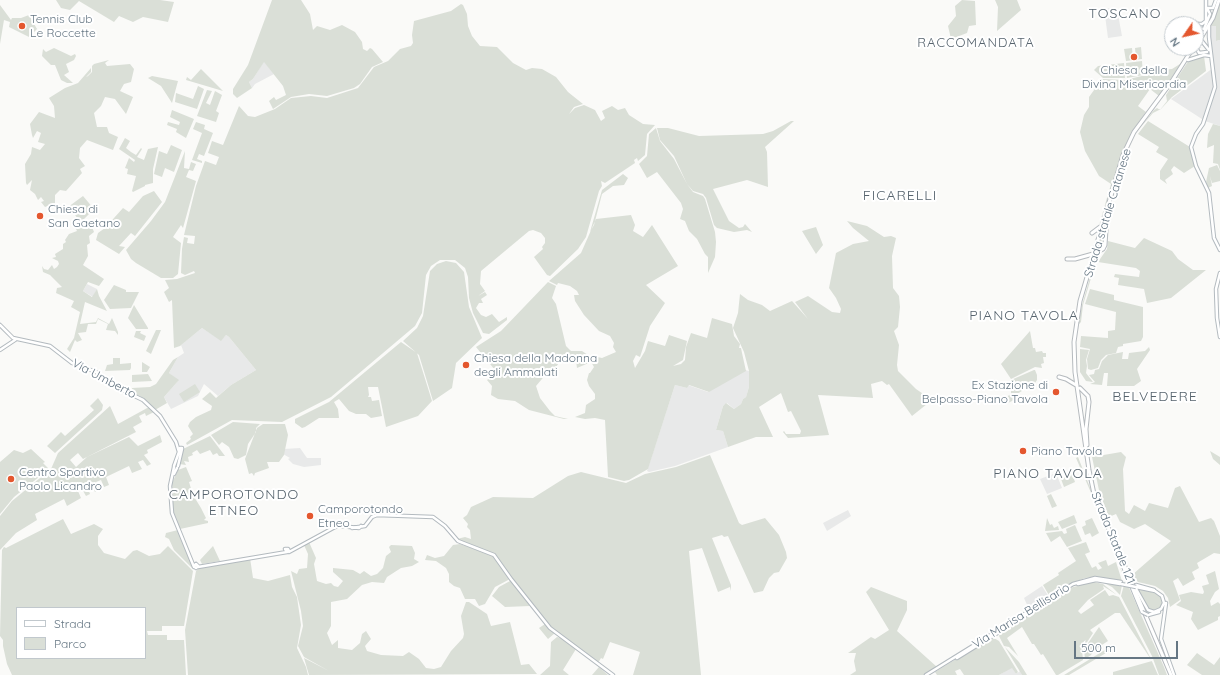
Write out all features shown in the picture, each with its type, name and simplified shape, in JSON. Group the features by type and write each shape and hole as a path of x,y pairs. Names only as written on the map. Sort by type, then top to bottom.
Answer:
{"main road":[{"path":"1204,22 1206,21 1206,0"},
{"path":"1207,7 1213,8 1218,0"},
{"name":"Strada statale Catanese","path":"1204,32 1210,23 1218,0"},
{"name":"Strada statale Catanese","path":"1204,29 1218,0"},
{"path":"1204,29 1210,14 1207,7"},
{"path":"1210,23 1211,54 1215,87 1202,124 1191,147 1196,166 1209,193 1214,238 1220,250"},
{"path":"1204,44 1211,54"},
{"path":"1206,54 1208,48"},
{"path":"1188,60 1206,54 1211,54"},
{"name":"Strada statale Catanese","path":"1080,396 1074,350 1075,323 1120,161 1131,137 1189,56"},
{"name":"Strada statale Catanese","path":"1080,396 1075,349 1077,323 1122,162 1130,144 1143,122 1190,56"},
{"path":"1097,252 1103,249 1105,245 1107,213"},
{"path":"1092,233 1098,229 1103,222"},
{"path":"1067,259 1092,254"},
{"path":"1070,255 1073,258"},
{"path":"1220,273 1216,289 1220,337"},
{"name":"Via Umberto","path":"0,325 11,337 50,346 72,363 93,371 114,386 141,398 160,416 180,449 171,480 172,513 190,556 196,565 207,565 294,549 335,527 359,528 377,515 428,515 441,523 458,541 494,556 550,628 613,675"},
{"path":"0,350 16,339"},
{"path":"1059,378 1066,378 1076,385"},
{"path":"1080,388 1088,396 1089,402 1086,429 1087,445"},
{"name":"Strada Statale 121","path":"1080,396 1097,498 1172,675"},
{"name":"Strada Statale 121","path":"1080,396 1089,470 1094,494 1115,547 1172,675"},
{"path":"1115,547 1142,612 1148,615 1161,611 1166,603"},
{"name":"Via Marisa Bellisario","path":"926,675 1073,584 1095,578 1121,583"},
{"name":"Via Marisa Bellisario","path":"929,675 1074,586 1096,580 1121,583"},
{"path":"1121,583 1135,585 1159,592 1164,596 1166,603 1162,639 1172,675"},
{"path":"1135,585 1155,591 1162,596 1164,603 1161,609 1154,612 1148,610 1135,585"}],"shaded area":[{"path":"1104,8 1117,9 1122,36 1108,38"},
{"path":"1216,25 1216,41 1220,40 1220,126 1205,121 1171,99 1213,68 1209,31 1211,26"},
{"path":"264,61 274,74 255,84 252,88 249,82 253,79"},
{"path":"87,284 97,289 93,297 83,291"},
{"path":"202,328 221,340 226,335 229,337 256,370 231,385 218,396 204,384 198,396 171,409 164,397 178,381 169,373 178,357 184,353 181,345"},
{"path":"745,370 749,371 749,387 746,397 743,399 741,404 734,409 727,403 723,406 716,430 723,431 728,447 675,466 649,472 647,471 675,385 687,388 688,385 708,392"},
{"path":"300,448 307,458 321,458 321,465 304,467 293,464 288,459 290,458 283,454 284,449"},
{"path":"1056,473 1062,488 1047,494 1040,479"},
{"path":"848,510 851,516 827,531 823,523"},
{"path":"1042,586 1049,597 1028,607 1024,598"},
{"path":"1012,667 1016,674 1020,671 1022,675 999,675"}],"green space":[{"path":"56,0 160,0 174,2 168,22 143,17 133,22 119,16 114,22 79,1 70,10 61,8"},
{"path":"272,0 301,0 310,14 313,30 317,26 330,30 342,25 355,32 362,42 363,49 367,51 370,48 372,49 383,62 372,67 360,84 354,88 327,96 309,94 291,97 273,109 269,101 274,97 276,100 286,95 283,86 264,62 253,79 249,82 252,88 237,98 233,94 233,89 248,65"},
{"path":"962,0 975,1 976,25 969,26 967,33 951,39 948,26 956,16 955,6"},
{"path":"995,0 1017,0 1021,10 997,31 998,7"},
{"path":"1220,1 1220,40 1216,41 1216,26 1211,26"},
{"path":"461,4 463,5 467,14 468,26 472,36 480,46 497,47 513,63 526,70 532,68 542,69 556,77 568,92 583,104 574,107 569,114 575,108 584,105 595,110 601,121 605,118 602,111 612,106 618,110 625,108 629,115 643,124 655,125 647,134 645,155 638,161 637,158 634,160 635,163 605,183 601,181 602,186 599,191 586,237 578,249 550,276 547,275 534,257 543,249 542,247 545,243 545,238 541,233 533,230 529,231 481,271 480,284 485,291 478,296 485,292 487,295 481,299 483,303 479,303 476,308 481,315 486,317 492,314 499,322 507,317 507,320 489,334 483,333 473,313 469,298 468,277 465,268 455,260 440,260 431,266 426,275 422,313 415,326 331,397 282,422 232,420 187,445 186,443 191,439 190,437 193,434 188,426 190,422 196,417 211,410 212,406 202,399 210,392 216,398 231,385 256,370 229,337 226,335 221,341 202,328 180,346 174,348 172,300 169,302 164,292 169,288 165,280 177,279 195,273 194,271 185,275 181,273 182,249 184,237 188,238 187,243 194,244 195,236 184,235 196,186 205,161 216,165 219,157 208,153 212,141 223,145 239,106 248,116 255,117 275,109 291,98 311,96 327,98 358,88 374,67 388,61 400,49 411,46 413,43 412,35 414,21 451,11"},
{"name":"Tennis Club Le Roccette","path":"0,5 11,20 12,18 21,18 29,15 37,29 34,32 32,31 29,37 9,27 10,22 4,20 0,44"},
{"path":"1141,47 1142,59 1126,61 1124,49 1132,48 1133,59 1136,59 1135,48"},
{"path":"54,48 71,56 75,54 76,56 74,60 66,64 69,72 64,75 73,83 67,83 61,80 55,65 51,65 42,56 43,49 46,52"},
{"path":"1204,56 1206,71 1172,97 1161,109 1167,101 1166,95 1189,60"},
{"path":"1184,59 1159,96 1150,89 1138,106 1146,112 1133,130 1123,153 1098,229 1111,184 1099,176 1085,151 1080,132 1084,115 1089,107 1089,97 1102,79 1125,80 1160,70 1172,69 1180,64"},
{"path":"109,60 105,63 107,66 130,64 134,69 131,82 124,84 120,91 133,97 126,114 115,99 105,97 101,106 94,113 97,127 107,127 109,133 118,137 113,150 87,140 80,148 79,158 85,166 80,169 82,173 66,191 60,190 55,195 55,203 45,207 41,202 44,201 41,197 38,200 35,194 30,190 32,180 27,185 26,183 25,164 31,154 32,147 40,150 45,144 38,142 41,133 37,131 33,138 30,124 39,112 55,118 54,106 49,98 65,88 78,83 91,68 91,72 86,77 88,76 92,72 92,66 94,64"},
{"path":"1142,61 1143,75 1127,78 1126,63"},
{"path":"1124,63 1125,78 1103,78 1094,70 1098,66"},
{"path":"201,69 223,91 186,80 187,77 191,80"},
{"path":"152,76 178,81 172,103 161,86 148,78"},
{"path":"198,86 204,89 197,109 175,102 176,93 193,99"},
{"path":"207,90 212,91 206,103 210,105 215,91 222,95 216,111 219,113 216,122 197,116"},
{"path":"1157,108 1160,110 1153,113 1139,129 1154,110"},
{"path":"172,110 194,119 186,138 176,132 177,129 167,125 168,122 179,125 180,122 170,117"},
{"path":"791,121 794,121 765,147 767,152 768,187 747,180 713,189 729,221 739,228 743,227 745,224 752,232 747,230 734,232 717,228 714,225 706,198 703,194 693,191 687,184 674,156 660,140 657,128 668,128 699,136 763,134 773,131"},
{"path":"1148,121 1190,147 1195,166 1184,173 1174,166 1171,170 1173,174 1165,180 1167,184 1160,179 1160,171 1168,159 1156,152 1159,147 1138,134"},
{"path":"196,122 205,125 204,129 213,133 204,156 199,154 197,159 202,161 202,163 192,160 202,133 193,129"},
{"path":"1213,124 1220,126 1220,170 1218,164 1213,163 1214,145 1207,148 1208,134"},
{"path":"656,128 660,141 674,159 687,184 693,192 703,196 705,199 715,232 716,242 715,257 708,273 708,257 697,239 689,231 685,221 680,219 683,209 681,203 657,172 647,178 639,164 647,156 649,134"},
{"path":"125,138 130,141 126,148 136,155 141,148 142,149 137,157 144,160 148,149 158,147 153,169 153,183 145,185 133,192 136,176 127,174 128,169 125,168 129,158 134,162 135,160 119,149"},
{"path":"171,145 182,150 174,172 165,168 162,177 154,174 159,151 167,154"},
{"path":"185,151 184,168 189,169 191,162 196,164 193,171 189,170 186,177 196,181 183,228 181,225 173,237 181,243 178,274 173,278 161,278 131,259 126,250 165,202"},
{"path":"1217,165 1220,171 1220,181 1212,183 1210,176 1212,186 1208,188 1206,182 1209,168"},
{"path":"623,174 628,178 624,185 613,186 602,194 594,225 590,232 602,190"},
{"path":"154,191 162,202 135,236 131,233 119,246 125,247 119,254 96,240 98,233 105,228 123,208 129,212 143,196"},
{"path":"83,196 94,209 80,223 74,213 64,210"},
{"path":"631,215 635,225 633,231 643,237 652,225 678,266 646,285 665,303 650,326 640,357 636,355 633,361 635,368 645,351 648,341 665,346 669,335 687,341 683,360 673,366 681,364 685,360 686,347 691,333 707,338 712,318 732,324 734,336 740,344 739,348 741,348 746,371 709,392 689,385 687,388 675,385 648,469 629,480 624,481 608,477 605,420 575,417 585,413 586,405 595,399 595,394 589,386 587,380 589,373 594,367 591,362 577,368 576,361 563,363 561,360 556,367 547,373 536,386 540,398 550,411 555,416 568,419 564,419 529,410 515,401 498,399 491,395 492,386 487,380 492,376 491,374 495,370 476,347 501,331 548,282 556,286 552,298 556,304 566,346 571,351 582,351 588,355 602,358 616,352 613,347 614,343 610,336 599,331 584,315 575,301 574,295 579,295 577,291 570,286 558,283 557,285 549,281 581,253 596,219"},
{"path":"847,221 867,226 884,237 891,236 896,238 892,256 893,288 899,296 900,307 898,327 894,331 899,345 897,365 898,371 916,389 932,400 912,416 889,384 887,385 882,381 871,384 873,398 818,395 829,435 788,438 783,432 784,431 786,434 800,434 801,431 791,411 788,412 781,393 759,407 773,437 756,437 728,447 723,431 716,430 723,406 726,403 734,409 741,404 743,399 746,397 749,387 749,371 744,352 733,328 738,313 740,294 748,300 762,305 770,311 792,301 808,319 795,302 808,296 832,312 840,313 841,309 829,288 836,253 853,244 869,241"},
{"path":"90,222 94,232 89,236 90,243 87,245 88,256 83,265 104,279 99,286 88,282 83,291 92,297 97,289 107,311 85,302 80,324 96,322 98,318 109,324 112,318 118,335 115,331 106,330 108,324 98,319 96,324 88,324 86,332 78,333 82,340 77,342 75,340 70,352 67,349 74,338 80,312 71,307 74,301 56,293 57,288 62,287 50,275 43,272 42,266 44,269 48,270 52,265 54,269 57,267 59,264 58,261 52,258 56,257 55,254 63,249 63,244 66,242 65,240 69,234 77,231 75,227 82,225 84,227"},
{"path":"1104,226 1104,244 1102,249 1097,252"},
{"path":"816,227 823,245 816,254 802,231"},
{"path":"1144,238 1172,251 1178,259 1193,270 1206,270 1171,298 1147,303 1144,289 1118,285 1119,278 1114,277 1115,274 1139,277 1140,271 1136,268 1098,262 1107,249 1108,241 1135,248"},
{"path":"1106,245 1097,258 1083,305 1081,322 1078,325 1082,305 1097,253"},
{"path":"446,261 456,263 464,272 469,307 482,338 456,363 452,388 433,401 419,355 403,341 417,328 423,316 430,271 437,264"},
{"path":"114,285 126,290 126,292 139,292 131,308 110,309 104,300"},
{"path":"1090,289 1114,295 1114,300 1143,307 1143,337 1141,341 1123,344 1123,346 1118,347 1116,353 1106,355 1101,360 1098,368 1091,370 1088,369 1087,359 1090,349 1080,347 1081,336 1108,338 1108,331 1115,330 1116,312 1085,304"},
{"path":"134,305 148,329 136,329 128,318"},
{"path":"156,330 161,330 151,354 146,351"},
{"path":"136,331 141,331 140,333 146,336 144,341 134,337"},
{"path":"1030,331 1033,348 1035,348 1036,352 1042,351 1043,353 1046,353 1046,357 1043,357 1044,363 1041,364 1042,368 1035,367 1011,379 1001,364"},
{"path":"401,342 417,353 432,401 418,416 386,427 378,387 368,387 368,397 371,397 372,401 379,400 382,416 371,418 366,414 356,414 349,411 339,399 334,402 338,409 339,418 319,418 302,428 295,423 295,419 329,402"},
{"path":"1149,347 1150,350 1137,369 1141,381 1134,386 1107,386 1108,373 1104,373 1102,385 1090,384 1095,382 1089,375 1094,374 1095,370 1099,369 1102,361 1108,355 1123,352 1122,359 1128,359 1129,353 1145,351"},
{"path":"1080,349 1089,350 1086,360 1086,373 1093,382 1086,381 1080,372"},
{"path":"178,357 169,373 179,380 164,397 167,403 155,410 140,396 133,394 132,388 150,387 156,384 173,360"},
{"path":"113,358 120,358 120,364 131,363 130,370 105,371 107,365 113,364"},
{"path":"142,362 150,367 147,372 142,372"},
{"path":"1034,370 1037,375 1037,380 1035,383 1017,394 1016,399 1006,404 1003,399 1011,394 1011,380"},
{"path":"148,374 152,381 132,382 132,375"},
{"path":"195,384 200,392 184,402 179,394"},
{"path":"98,398 103,405 102,410 55,453 47,446 61,432 65,436 94,410 90,406"},
{"path":"110,406 118,424 149,407 154,412 146,416 145,413 139,416 142,422 133,427 136,432 83,459 78,453 70,460 76,467 87,457 129,437 138,446 160,435 162,442 147,450 148,453 144,455 151,464 147,466 143,460 138,462 142,469 132,473 129,466 106,477 109,485 104,487 101,480 96,482 100,489 95,492 91,484 87,486 90,494 86,496 82,489 78,491 81,498 67,506 64,499 35,514 37,520 16,533 0,550 0,516 12,501 51,469 58,453"},
{"path":"233,422 260,424 256,428 256,432 248,444 246,455 238,459 234,458 229,447 222,442 219,445 211,435"},
{"path":"263,424 285,424 288,435 284,455 279,462 267,462 269,468 255,473 254,476 252,473 249,474 245,459 257,428"},
{"path":"210,436 225,456 219,456 217,453 213,455 210,450 200,454 197,450 192,453 193,455 188,457 189,462 184,461 186,465 179,464 183,449"},
{"name":"Centro Sportivo Paolo Licandro","path":"31,449 45,462 43,463 49,469 14,497 0,514 0,462 14,450 23,453"},
{"path":"1210,451 1220,457 1220,465 1213,459"},
{"path":"1121,452 1126,457 1123,469 1125,511 1129,514 1134,505 1145,511 1149,503 1168,508 1175,488 1180,486 1199,522 1211,518 1214,521 1220,536 1220,554 1214,553 1197,563 1199,568 1192,572 1195,579 1183,586 1178,578 1173,581 1180,600 1170,607 1168,598 1163,591 1155,586 1138,582 1132,575 1171,541 1145,524 1134,529 1120,522 1116,514 1109,517 1100,495 1092,457"},
{"path":"710,455 739,523 742,525 765,518 779,535 787,558 779,572 774,573 769,578 763,591 754,593 728,536 724,537 722,535 712,538 731,585 731,591 730,587 718,592 702,548 689,551 701,675 633,675 640,652 610,642 603,659 601,658 598,663 553,630 516,584 496,555 457,539 465,537 471,539 470,530 467,527 468,524 463,518 467,515 471,507 493,497 533,498 568,476 581,472 626,483 645,474 676,467"},
{"path":"1078,457 1091,490 1095,502 1076,458"},
{"path":"186,467 192,481 189,482 193,495 206,518 204,520 208,521 208,523 180,529 173,511 172,483 178,470"},
{"path":"1072,474 1075,482 1064,487 1061,479"},
{"path":"1051,494 1057,506 1052,508 1047,496"},
{"path":"1074,515 1077,523 1062,529 1058,522"},
{"path":"1047,518 1050,525 1052,524 1054,528 1058,526 1059,530 1045,531"},
{"path":"1092,518 1099,533 1092,537 1090,533 1085,535 1082,527 1086,525 1085,521"},
{"path":"63,519 71,534 94,524 103,529 98,536 98,545 104,553 125,559 133,551 137,550 149,556 160,554 168,546 193,571 184,626 162,626 162,631 147,631 148,635 167,635 167,640 184,640 186,675 12,675 7,664 3,640 0,636 2,550 4,547 6,548"},
{"path":"1075,525 1082,541 1067,547 1060,536 1051,542 1046,533 1062,531 1064,534 1067,533 1066,529"},
{"path":"178,530 193,569 174,550 169,539 165,537 166,533"},
{"path":"309,542 316,558 314,564 317,581 326,584 331,583 338,587 343,581 333,572 333,568 353,570 360,574 364,571 371,576 377,574 383,568 386,556 391,552 389,547 391,545 412,546 415,553 414,559 419,562 412,566 401,568 387,577 384,583 372,582 362,585 347,599 331,602 331,626 327,633 332,645 338,640 338,648 352,650 360,643 362,634 366,631 371,639 365,646 367,651 381,655 403,656 409,652 419,659 426,668 434,669 441,667 451,651 463,638 464,634 461,616 466,602 469,602 487,614 491,626 510,622 521,665 529,664 537,674 309,675 304,658 329,671 304,657 298,646 303,626 301,611 291,571 297,574 299,569 307,568 308,554 304,545"},
{"path":"1086,542 1090,552 1085,554 1092,568 1096,566 1098,570 1102,568 1098,563 1106,560 1108,566 1116,562 1122,581 1096,577 1085,578 1072,583 1050,597 1043,585 1059,575 1058,573 1076,561 1068,548"},
{"path":"460,544 494,556 510,579 495,587 485,604 479,606 475,599 465,599 460,588 449,582 449,574 446,568 436,561 425,560 427,555 435,558 444,556 453,545"},
{"path":"213,546 220,561 202,564 200,560"},
{"path":"250,558 253,578 268,581 290,575 292,587 297,597 301,625 297,648 308,675 188,675 185,630 196,571 199,568"},
{"path":"1119,565 1167,675 1159,675 1152,656 1121,596 1125,581"},
{"path":"1215,571 1219,589 1215,592 1210,601 1211,606 1218,602 1220,604 1220,616 1218,617 1218,620 1198,630 1191,619 1193,612 1176,605 1181,601 1179,595 1191,592 1203,594 1204,592 1202,586 1209,584 1206,575"},
{"path":"510,581 530,606 505,607 492,596 499,587"},
{"path":"1094,582 1103,584 1117,595 1103,586 1104,589 1088,600 1078,611 1081,614 1094,605 1090,600 1105,590 1109,596 1113,595 1119,597 1151,660 1120,613 1115,613 1090,630 1093,633 1082,650 1083,660 1058,675 1056,675 1043,654 1041,655 1034,644 1032,644 1022,627 1007,638 1018,656 1009,647 1004,646 999,636 1001,632 1073,587"},
{"path":"1104,583 1122,585 1120,595 1112,587"},
{"path":"871,587 907,601 907,610 897,631 937,667 924,675 850,675 856,671 854,661 856,653 848,653 871,637 875,639 889,630 866,592"},
{"path":"1137,588 1158,594 1163,600 1162,607 1155,611 1148,610"},
{"path":"545,624 555,633 548,639 539,628"},
{"path":"1099,627 1108,641 1094,650 1091,655 1085,659 1084,649"},
{"path":"557,637 561,638 576,649 563,670 569,675 540,675 550,666 551,642"},
{"path":"990,638 994,638 999,641 1018,672 1016,674 1012,668 999,675 964,675 960,669 955,671 957,675 937,675 935,672"},
{"path":"1005,647 1019,662 1027,675 1022,675"},
{"path":"1108,648 1111,650 1069,675 1064,675"},
{"path":"1197,653 1214,665 1220,657 1220,675 1202,675 1187,665"},
{"path":"1152,661 1158,675 1113,675 1113,672"},
{"path":"599,667 608,675 592,675"}],"place":[{"name":"Tennis Club Le Roccette","path":"22,26"},
{"name":"Chiesa della Divina Misericordia","path":"1134,57"},
{"name":"Chiesa di San Gaetano","path":"40,216"},
{"name":"Chiesa della Madonna degli Ammalati","path":"466,365"},
{"name":"Ex Stazione di Belpasso-Piano Tavola","path":"1056,392"},
{"name":"Piano Tavola","path":"1023,451"},
{"name":"Centro Sportivo Paolo Licandro","path":"11,479"},
{"name":"Camporotondo Etneo","path":"310,516"}],"district":[{"name":"TOSCANO","path":"1125,14"},
{"name":"RACCOMANDATA","path":"976,43"},
{"name":"FICARELLI","path":"900,196"},
{"name":"PIANO TAVOLA","path":"1024,316"},
{"name":"BELVEDERE","path":"1155,397"},
{"name":"PIANO TAVOLA","path":"1048,474"},
{"name":"CAMPOROTONDO ETNEO","path":"234,504"}]}
